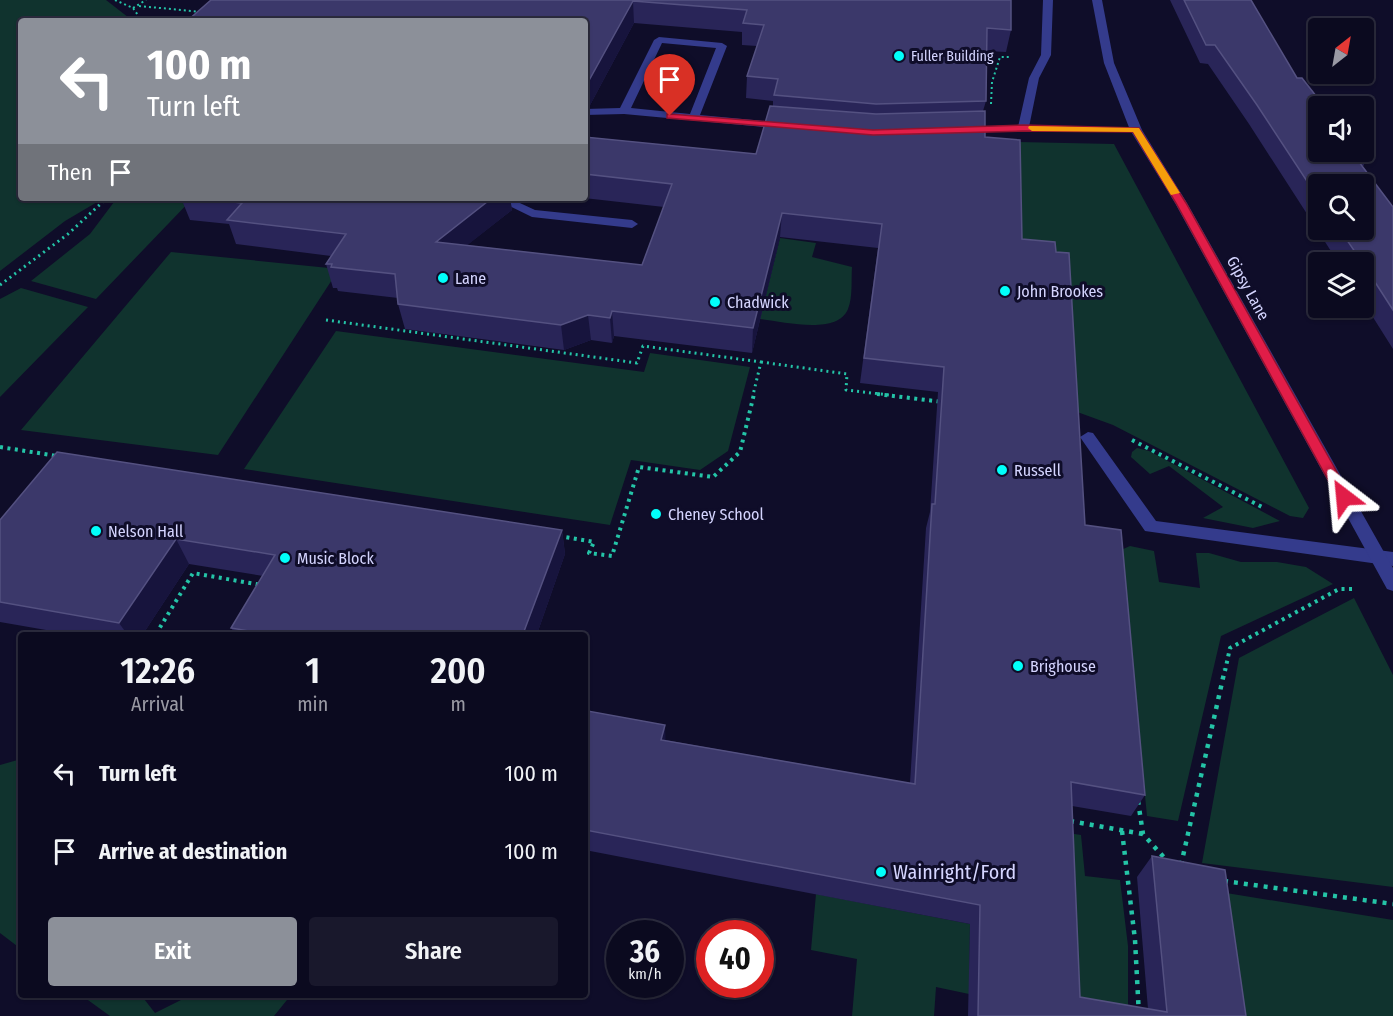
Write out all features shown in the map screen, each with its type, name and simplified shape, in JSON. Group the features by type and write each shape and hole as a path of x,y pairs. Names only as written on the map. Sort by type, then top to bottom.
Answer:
{"street":[{"path":"1023,128 1026,102 1034,78 1046,55 1048,0"},
{"name":"Gipsy Lane","path":"1097,0 1109,63 1136,130 1181,203 1385,558 1393,584"},
{"path":"624,111 659,40 722,46 693,119"},
{"path":"588,112 605,114 624,111 794,127"},
{"path":"954,130 1023,128 1136,130"},
{"path":"506,201 532,213 632,224"},
{"path":"1088,437 1151,527 1385,558"}],"path":[{"path":"115,0 133,8 140,18"},
{"path":"133,8 146,0"},
{"path":"139,6 212,12"},
{"path":"991,105 992,82 1000,57 1017,58"},
{"path":"0,285 68,234 104,201"},
{"path":"326,320 637,363 643,346 847,374 846,390 949,403"},
{"path":"547,534 594,542 589,553 612,556 639,467 713,477 740,452 761,362"},
{"path":"1126,438 1269,511"},
{"path":"0,447 58,457"},
{"path":"157,632 193,573 268,586"},
{"path":"1179,874 1230,648 1339,589 1359,590"},
{"path":"1138,792 1143,834 1172,866"},
{"path":"1065,820 1143,834"},
{"path":"1122,831 1135,940 1139,1016"},
{"path":"1212,879 1393,904"}],"green space":[{"path":"0,0 106,0 129,18 18,18 18,201 99,201 65,221 0,271"},
{"path":"1018,142 1114,144 1309,508 1303,518 1290,516 1113,425 1069,409 1016,263"},
{"path":"115,201 190,201 96,299 31,281 90,234"},
{"path":"780,238 816,243 812,257 852,267 851,299 842,317 821,325 760,319"},
{"path":"171,252 339,269 218,455 21,430"},
{"path":"21,288 88,307 0,397 0,299"},
{"path":"336,331 644,372 650,353 750,367 728,451 700,470 631,460 610,525 244,469"},
{"path":"1137,448 1149,451 1280,521 1253,528 1203,518 1223,507 1169,466 1150,474 1131,457 1132,452"},
{"path":"1130,546 1154,551 1159,582 1200,588 1196,553 1209,553 1241,562 1277,562 1306,567 1333,584 1221,636 1178,821 1147,816 1121,550"},
{"path":"1354,598 1393,675 1393,887 1202,863 1239,658"},
{"path":"18,760 18,947 0,933 0,765"},
{"path":"1061,832 1081,835 1085,876 1120,880 1128,946 1128,1016 1079,1016"},
{"path":"1208,890 1393,920 1393,1016 1224,1016"},
{"path":"816,894 970,924 969,994 936,987 934,1016 852,1016 857,959 811,950"},
{"path":"85,998 143,998 155,1013 185,998 289,998 274,1016 110,1016"}],"building":[{"path":"211,0 1011,0 1011,30 987,28 986,101 876,104 774,95 778,79 747,76 764,25 743,23 747,10 633,1 588,82 588,18 190,18"},
{"path":"1184,0 1251,0 1297,78 1302,78 1316,96 1308,96 1308,162 1359,162 1368,174 1308,174 1308,183 1215,45 1206,45"},
{"path":"770,106 876,114 985,111 985,137 1020,140 1022,239 1055,242 1056,252 1069,253 1085,525 1121,530 1145,795 1071,782 1080,997 1167,1012 1152,856 1225,870 1246,1016 978,1016 980,905 588,831 588,711 665,725 661,740 915,784 932,504 935,504 944,367 864,358 882,224 782,213 753,328 612,311 610,318 588,315 561,325 398,304 395,274 331,267 332,264 326,264 346,234 227,220 242,203 225,201 488,201 436,242 642,265 672,184 588,174 588,137 756,154"},
{"path":"1374,182 1393,207 1393,310 1374,281 1374,252 1355,252 1347,240 1374,240"},
{"name":"Music Block","path":"57,452 562,530 524,632 255,632 231,628 275,555 176,539 119,623 0,602 0,520"}],"slow traffic":[{"path":"1032,128 1136,130 1175,193"}],"place":[{"name":"Fuller Building","path":"899,56"},
{"name":"Lane","path":"443,278"},
{"name":"John Brookes","path":"1005,291"},
{"name":"Chadwick","path":"715,302"},
{"name":"Russell","path":"1002,470"},
{"name":"Cheney School","path":"656,514"},
{"name":"Nelson Hall","path":"96,531"},
{"name":"Music Block","path":"285,558"},
{"name":"Brighouse","path":"1018,666"},
{"name":"Wainright/Ford","path":"881,872"}],"route":[{"path":"670,116 873,132 1023,128 1136,130 1181,203 1344,497"}]}
